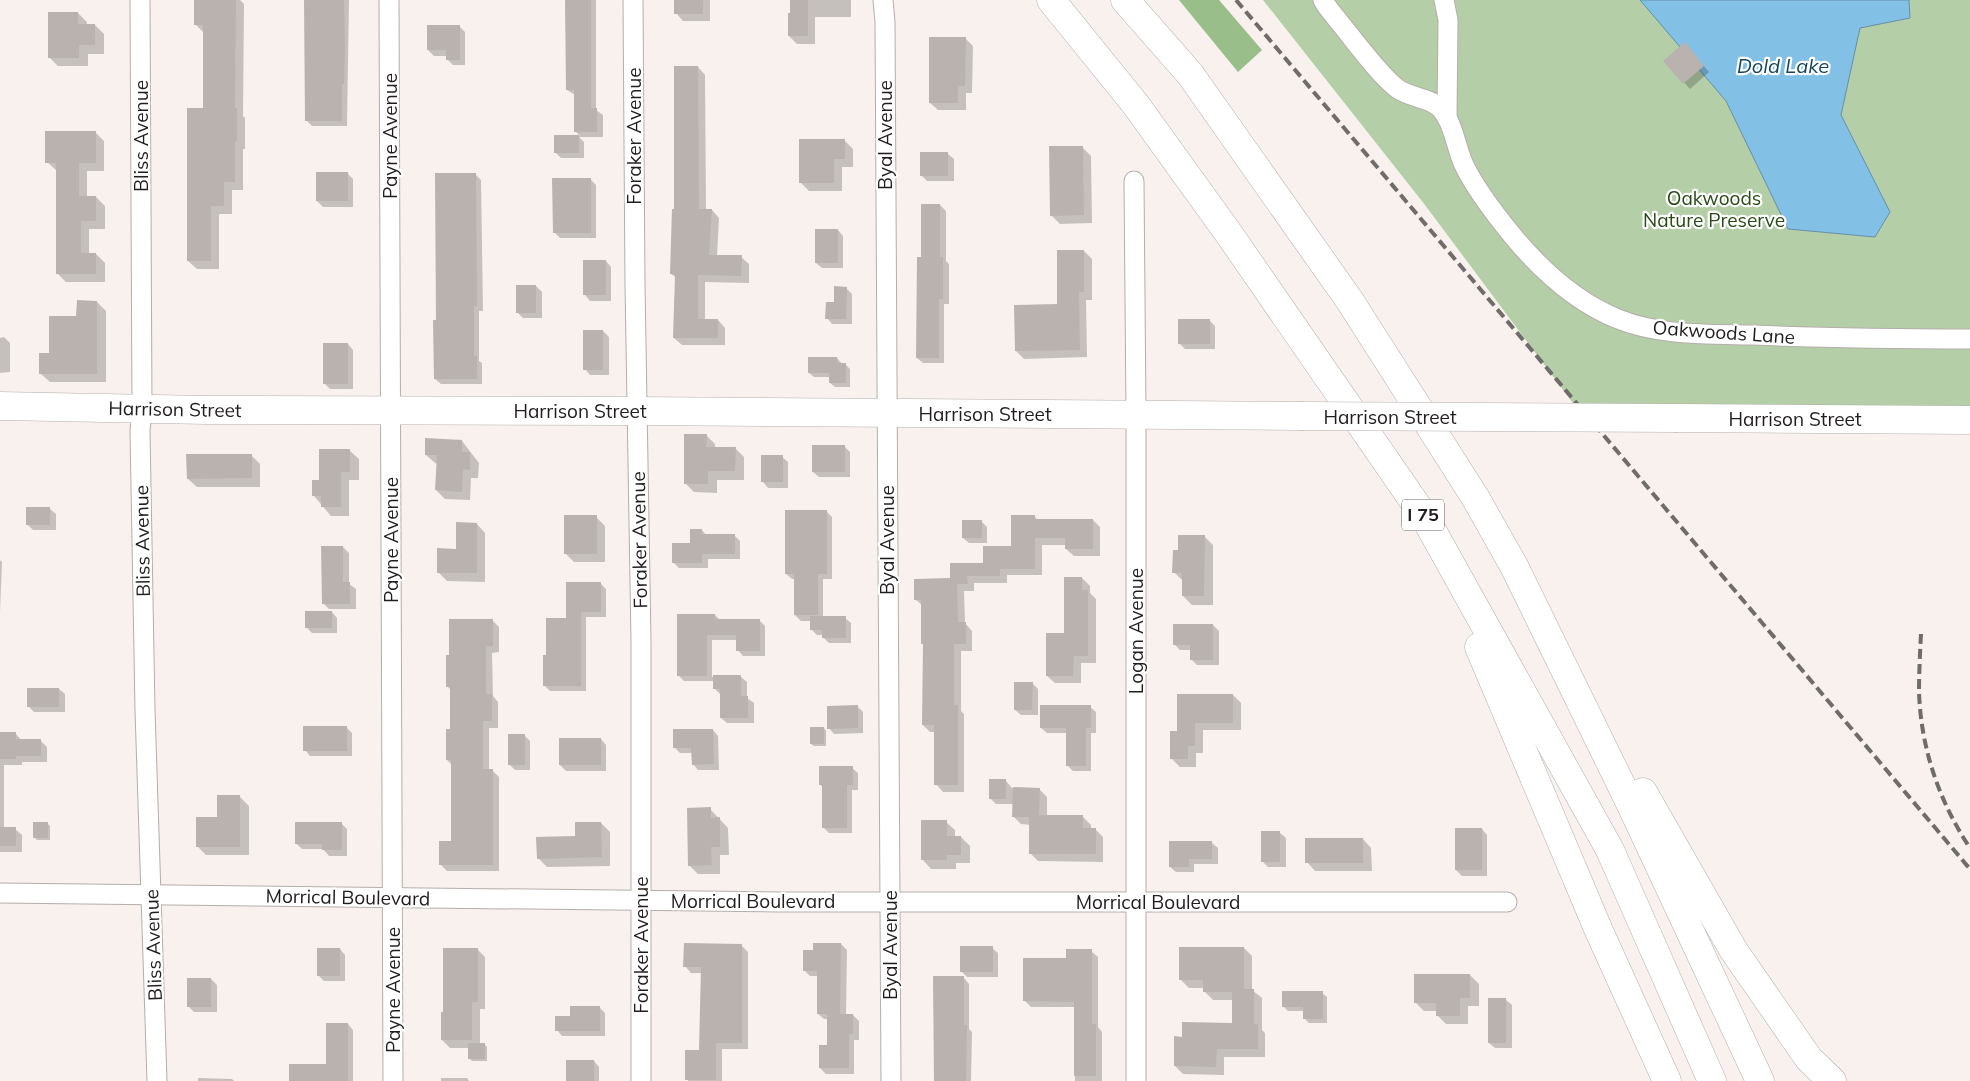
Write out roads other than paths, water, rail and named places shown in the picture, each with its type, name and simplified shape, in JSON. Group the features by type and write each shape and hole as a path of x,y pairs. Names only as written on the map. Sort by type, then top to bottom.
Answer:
{"main road":[{"name":"I 75","path":"1051,0 1142,113 1229,234 1424,516 1610,850 1712,1081"},
{"name":"I 75","path":"1125,0 1190,74 1350,300 1446,452 1514,566 1632,807 1760,1081"},
{"name":"Harrison Street","path":"0,406 390,411 1970,420"},
{"path":"1424,516 1599,931 1668,1081"},
{"path":"1514,566 1734,951 1810,1059 1832,1081"}],"street":[{"name":"Bliss Avenue","path":"140,0 142,409 140,431 145,700 157,1081"},
{"name":"Payne Avenue","path":"389,0 393,1081"},
{"name":"Foraker Avenue","path":"633,0 641,642 641,1081"},
{"name":"Byal Avenue","path":"883,0 885,22 891,1081"},
{"name":"Oakwoods Lane","path":"1323,0 1388,80 1407,95 1430,102 1440,108 1447,118 1464,165 1482,197 1512,236 1547,272 1596,309 1642,327 1678,333 1838,338 1970,339"},
{"path":"1444,0 1448,20 1447,118"},
{"name":"Logan Avenue","path":"1134,181 1136,1081"},
{"name":"Morrical Boulevard","path":"0,893 641,900 1507,902"}],"water":[{"name":"Dold Lake","path":"1640,0 1909,0 1910,18 1860,28 1841,115 1890,212 1875,237 1788,229 1726,101"}],"railway":[{"path":"1236,0 1970,869"},
{"path":"1921,634 1919,692 1923,734 1941,793 1949,812 1970,848"}],"park label":[{"name":"Oakwoods Nature Preserve","path":"1714,209"}]}
